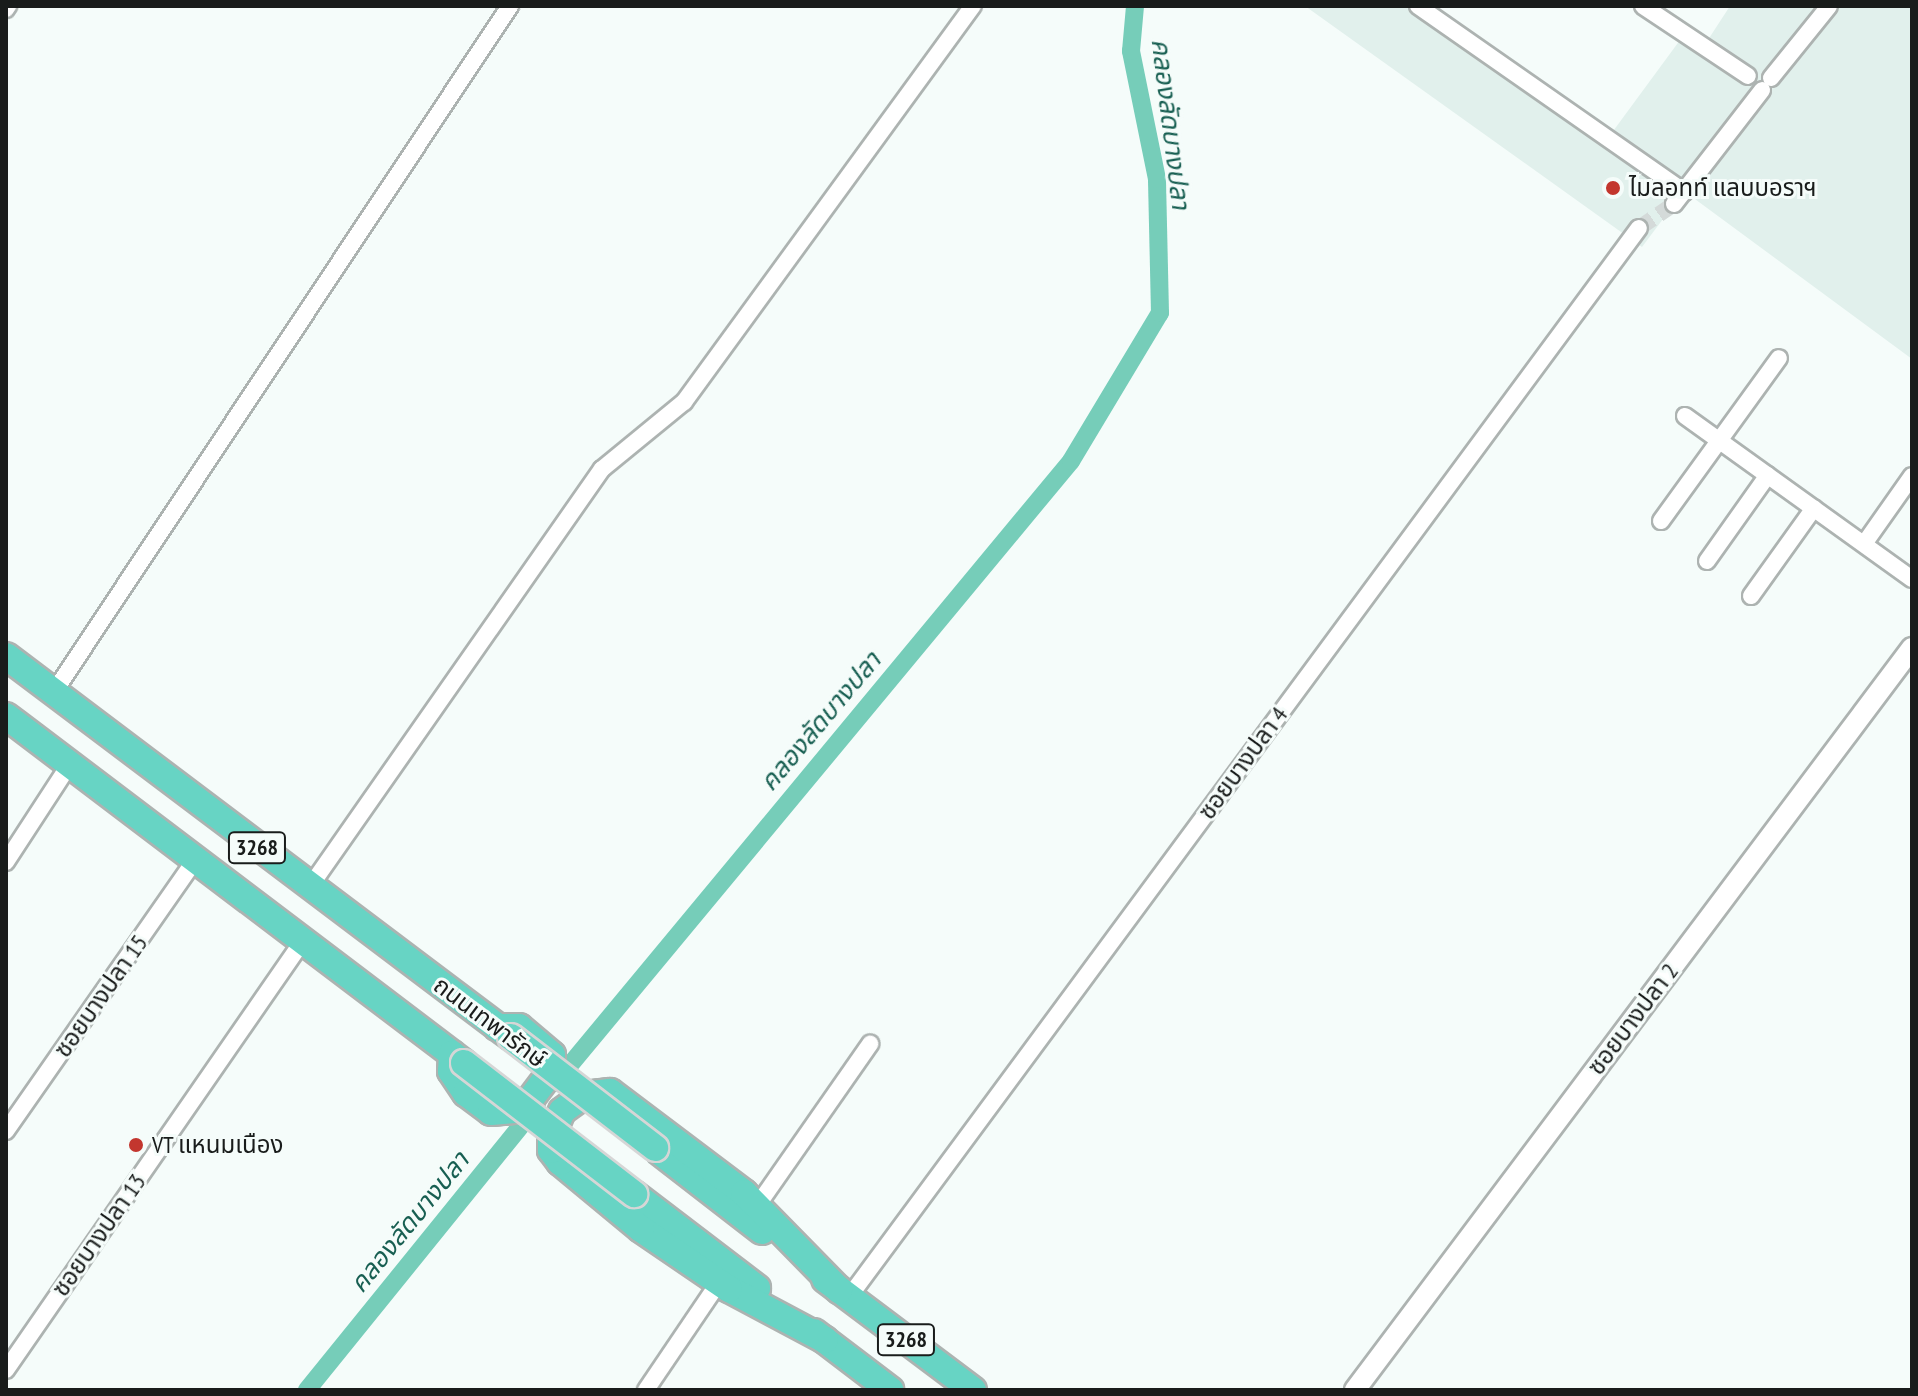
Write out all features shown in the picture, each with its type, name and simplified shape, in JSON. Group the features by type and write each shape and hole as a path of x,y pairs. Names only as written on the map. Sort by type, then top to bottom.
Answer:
{"main road":[{"name":"ถนนเทพารักษ์","path":"6,656 973,1390"},
{"name":"ถนนเทพารักษ์","path":"6,716 890,1390"},
{"path":"458,1059 451,1071 466,1093 491,1112 523,1109 551,1072 552,1055 519,1027 504,1032"},
{"path":"825,1340 719,1282 641,1229 560,1162 551,1150 551,1137 562,1111 584,1095 610,1092 757,1206 844,1294"}],"street":[{"path":"54,692 510,6"},
{"path":"309,888 611,457 666,421 684,402 973,6"},
{"path":"1418,6 1680,198 1829,6"},
{"path":"1643,6 1748,76"},
{"name":"ซอยบางปลา 4","path":"844,1294 1639,228"},
{"path":"1661,521 1722,441 1779,358"},
{"path":"1685,416 1912,579"},
{"path":"1707,561 1768,475"},
{"path":"1864,544 1912,476"},
{"path":"1751,596 1814,508"},
{"name":"ซอยบางปลา 2","path":"1355,1390 1912,648"},
{"path":"6,862 70,764"},
{"name":"ซอยบางปลา 15","path":"6,1131 195,860"},
{"name":"ซอยบางปลา 13","path":"6,1370 302,942"},
{"path":"757,1206 870,1044"},
{"path":"646,1390 719,1282"}],"shaded area":[{"path":"1305,6 1415,6 1608,138 1683,36 1702,49 1730,6 1912,6 1912,359 1684,191 1642,247"}],"waterway":[{"name":"คลองลัดบางปลา","path":"555,1083 1071,461 1160,313 1157,179 1131,51 1135,6"},
{"name":"คลองลัดบางปลา","path":"307,1390 537,1106"}],"tunnel":[{"path":"1639,228 1674,204"}],"place":[{"name":"ไมลอทท์ แลบบอราฯ","path":"1613,188"},
{"name":"VT แหนมเนือง","path":"136,1145"}]}
